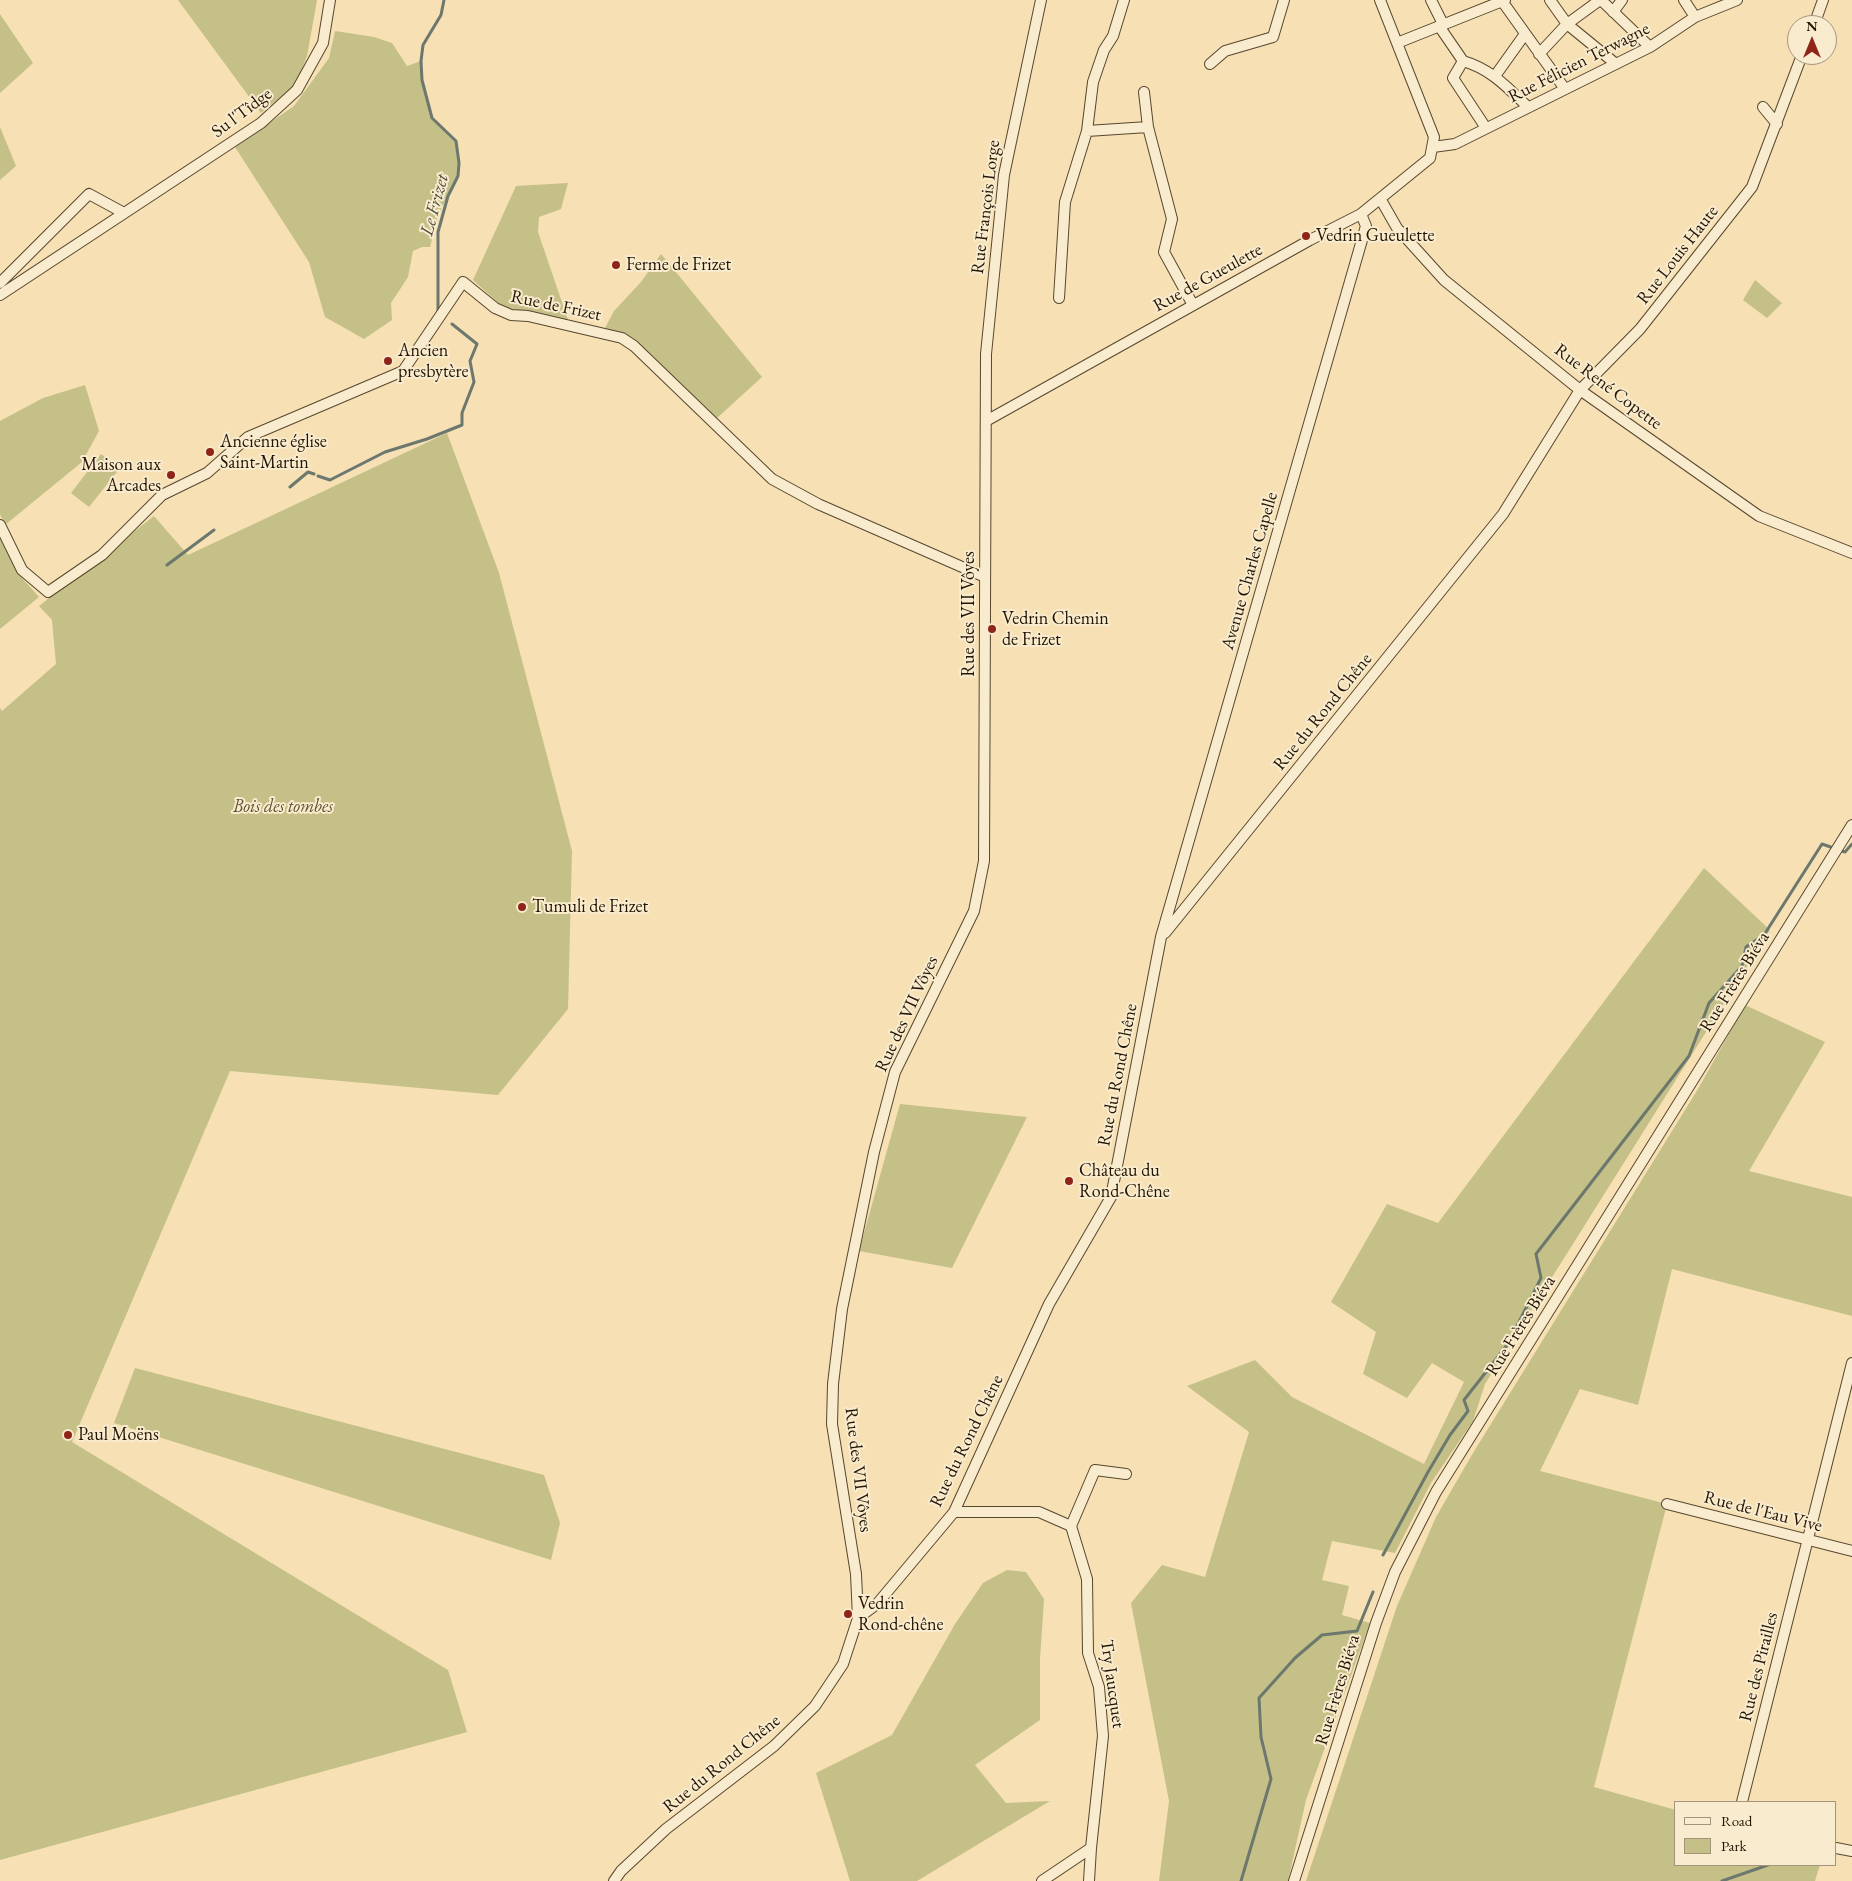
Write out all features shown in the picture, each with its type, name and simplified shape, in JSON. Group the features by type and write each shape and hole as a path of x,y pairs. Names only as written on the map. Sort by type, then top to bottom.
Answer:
{"street":[{"name":"Su l'Tîdge","path":"0,296 260,124 297,90 323,43 330,0"},
{"name":"Rue François Lorge","path":"986,421 986,354 1004,175 1041,0"},
{"path":"1059,298 1066,202 1087,130 1093,82 1104,50 1113,36 1124,0"},
{"path":"1210,64 1225,51 1273,37 1284,0"},
{"path":"1380,0 1434,137 1434,148"},
{"path":"1430,0 1441,25 1463,61 1478,65 1495,76 1528,107"},
{"path":"1475,0 1480,10"},
{"path":"1550,0 1567,24 1616,64"},
{"path":"1539,54 1567,24 1601,0 1650,47"},
{"path":"1613,12 1622,0"},
{"path":"1684,0 1695,17"},
{"name":"Rue Félicien Terwagne","path":"1434,148 1455,144 1650,47 1695,17 1737,0"},
{"path":"1818,15 1823,0"},
{"path":"1397,43 1503,1 1565,89"},
{"path":"1495,76 1525,34"},
{"path":"1463,61 1453,78 1486,128"},
{"name":"Rue Louis Haute","path":"1580,390 1640,329 1752,187 1798,65"},
{"path":"1144,92 1148,127 1172,220 1164,252 1194,305"},
{"path":"1763,107 1777,124"},
{"path":"1087,130 1148,127"},
{"name":"Rue de Gueulette","path":"986,421 1310,240 1361,214 1381,200 1430,158 1434,148"},
{"path":"0,284 90,194 124,213"},
{"name":"Rue René Copette","path":"1381,200 1397,228 1444,280 1580,390 1759,516 1852,553"},
{"name":"Avenue Charles Capelle","path":"1161,938 1366,226 1361,214"},
{"name":"Rue de Frizet","path":"0,525 22,570 48,592 102,555 162,495 207,473 248,437 403,371 462,282 495,308 511,315 528,316 622,338 634,346 772,479 818,504 986,577"},
{"name":"Rue du Rond Chêne","path":"614,1881 620,1871 666,1829 774,1746 815,1706 843,1664 858,1618 877,1604 954,1512 1049,1304 1111,1197 1161,938 1503,514 1580,390"},
{"name":"Rue des VII Vôyes","path":"858,1618 856,1574 832,1424 833,1384 842,1309 871,1170 895,1072 974,911 984,861 986,421"},
{"name":"Rue Frères Biéva","path":"1294,1881 1376,1623 1395,1572 1410,1539 1436,1492 1852,825"},
{"name":"Rue des Pirailles","path":"1742,1801 1852,1363"},
{"path":"954,1512 1039,1512 1071,1526 1095,1470 1126,1474"},
{"name":"Rue de l'Eau Vive","path":"1667,1504 1852,1551"},
{"name":"Try Jaucquet","path":"1071,1526 1087,1579 1088,1653 1100,1688 1104,1736 1089,1881"},
{"path":"1042,1881 1091,1848"},
{"path":"1837,1848 1852,1851"}],"green space":[{"path":"178,0 317,0 307,56 296,85 261,113"},
{"path":"0,14 33,63 0,93"},
{"path":"335,31 374,37 392,43 407,66 421,61 422,80 432,118 458,145 458,176 438,215 430,247 422,247 413,251 408,277 391,303 392,320 364,339 325,317 309,262 235,147 294,106 329,58"},
{"path":"0,127 16,166 0,180"},
{"path":"568,183 561,209 539,217 538,232 568,320 503,307 473,280 516,186"},
{"path":"661,254 762,377 716,419 630,338 605,328 614,311 641,282"},
{"path":"1755,280 1782,303 1767,318 1743,300"},
{"path":"85,385 99,431 82,462 5,525 0,514 0,421 43,398"},
{"name":"Bois des tombes","path":"447,433 499,573 572,851 568,1009 498,1095 230,1071 72,1442 448,1670 467,1732 0,1860 0,708 2,711 56,664 52,620 39,606 154,516 188,555"},
{"path":"101,454 120,468 89,507 71,493"},
{"path":"0,531 22,578 39,597 0,629"},
{"path":"1704,868 1770,930 1485,1384 1473,1421 1431,1483 1395,1553 1332,1541 1322,1580 1349,1586 1342,1615 1370,1623 1306,1800 1288,1881 1159,1881 1169,1801 1131,1603 1162,1565 1205,1577 1249,1432 1187,1386 1255,1360 1292,1397 1424,1464 1464,1382 1432,1363 1407,1398 1363,1374 1376,1332 1331,1302 1387,1204 1438,1223"},
{"path":"1745,1005 1825,1042 1749,1171 1852,1197 1852,1316 1672,1269 1638,1405 1580,1389 1540,1471 1667,1504 1594,1787 1674,1809 1674,1866 1820,1866 1815,1881 1306,1881 1397,1606 1436,1517 1473,1453 1698,1089"},
{"path":"900,1104 1027,1117 952,1268 859,1251"},
{"path":"135,1368 544,1475 560,1523 551,1560 114,1423"},
{"path":"1007,1570 1026,1572 1044,1599 1040,1659 1040,1720 975,1765 1006,1803 1050,1801 917,1881 850,1881 816,1773 892,1735 955,1624 983,1583"}],"waterway":[{"name":"Le Frizet","path":"438,313 438,232 448,196 458,176 459,163 456,141 432,118 422,80 421,61 423,45 441,15 444,0"},
{"name":"Le Frizet","path":"318,476 330,480 385,452 427,439 462,425 462,413 474,382 470,361 477,344 452,324"},
{"name":"Le Frizet","path":"290,487 308,472 314,474"},
{"name":"Le Frizet","path":"167,565 214,530"},
{"path":"1383,1555 1428,1472 1450,1435 1468,1411 1464,1400 1508,1344 1541,1278 1536,1254 1689,1056 1709,1003 1742,966 1746,947 1764,935 1822,844 1845,852 1852,844"},
{"path":"1241,1881 1271,1779 1261,1737 1259,1698 1295,1658 1322,1635 1357,1631 1373,1592"},
{"path":"1722,1881 1765,1866"}],"place":[{"name":"Vedrin Gueulette","path":"1306,236"},
{"name":"Ferme de Frizet","path":"616,265"},
{"name":"Ancien presbytère","path":"388,361"},
{"name":"Ancienne église Saint-Martin","path":"210,452"},
{"name":"Maison aux Arcades","path":"171,475"},
{"name":"Vedrin Chemin de Frizet","path":"992,629"},
{"name":"Tumuli de Frizet","path":"522,907"},
{"name":"Château du Rond-Chêne","path":"1069,1181"},
{"name":"Paul Moëns","path":"68,1435"},
{"name":"Vedrin Rond-chêne","path":"848,1614"}]}
